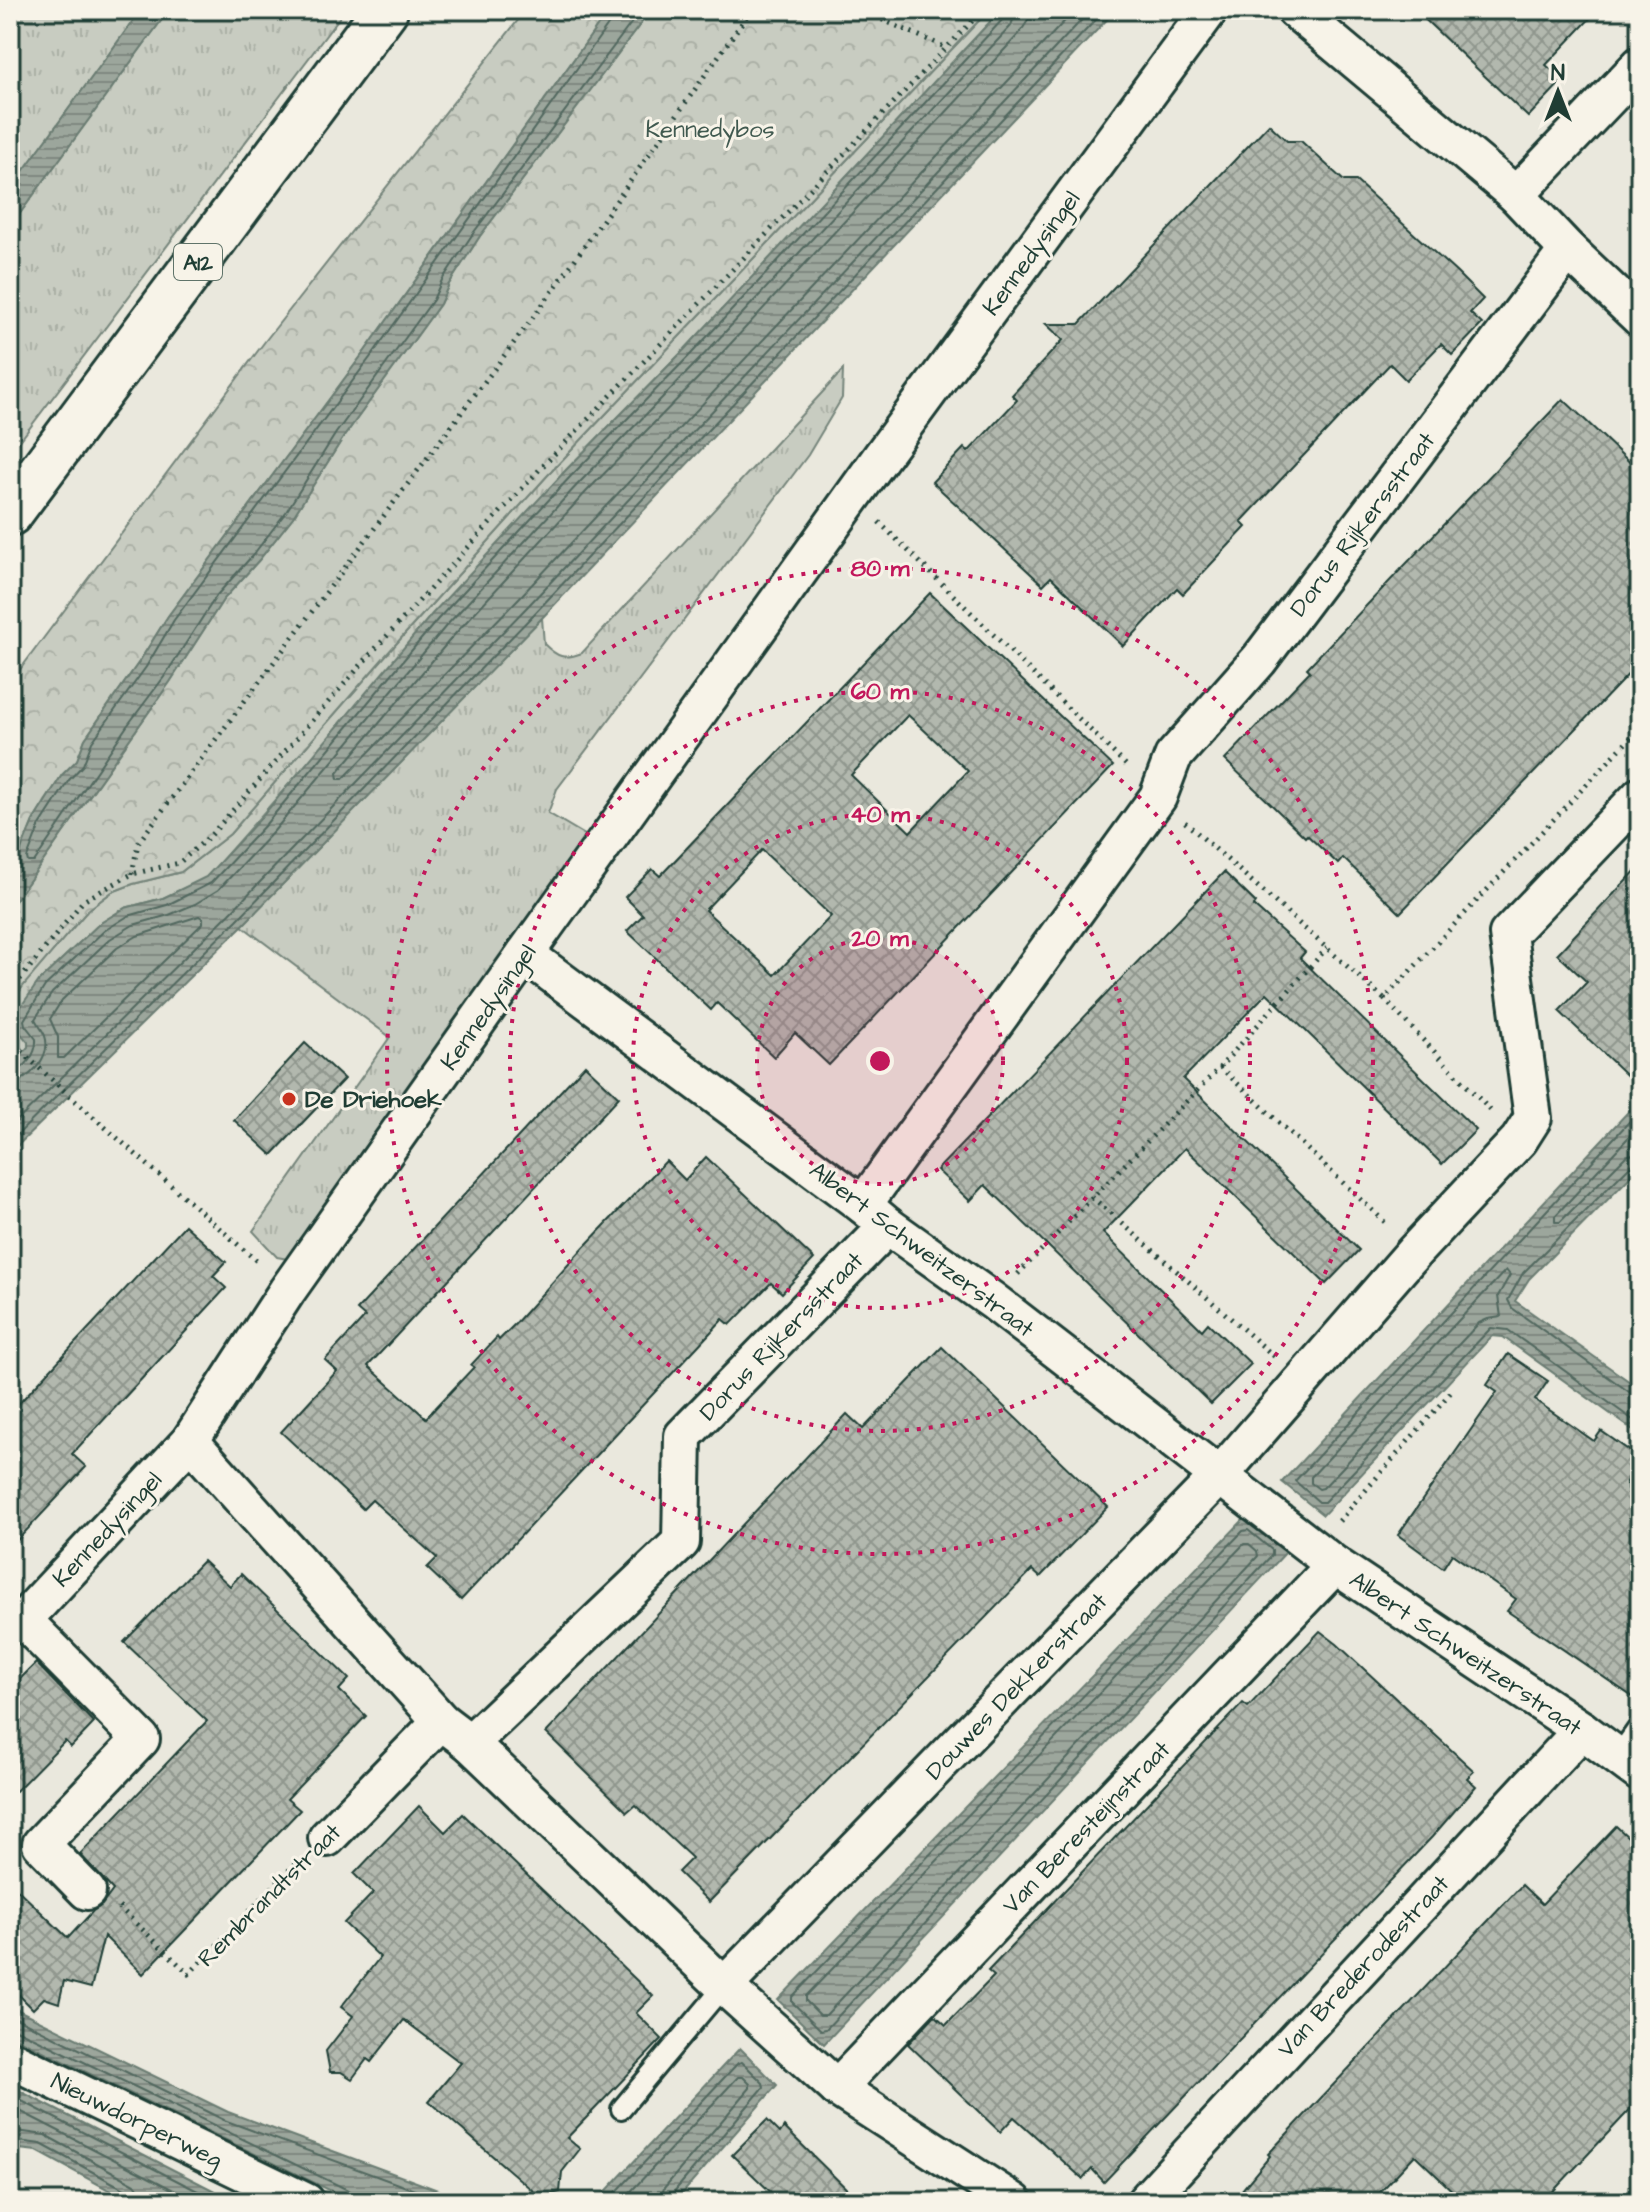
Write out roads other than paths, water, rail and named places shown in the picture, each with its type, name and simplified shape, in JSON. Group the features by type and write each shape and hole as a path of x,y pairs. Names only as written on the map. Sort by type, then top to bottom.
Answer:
{"highway":[{"name":"A12","path":"10,513 385,10"}],"street":[{"name":"Kennedysingel","path":"87,1891 41,1844 141,1739 23,1620 190,1441 287,1291 525,954 1209,10"},
{"path":"1295,10 1516,195 1568,250 1640,318"},
{"path":"1516,195 1640,65"},
{"name":"Dorus Rijkersstraat","path":"470,1743 681,1542 683,1436 875,1215 1158,797 1173,757 1259,660 1568,250"},
{"name":"Douwes Dekkerstraat","path":"724,1986 1220,1475 1415,1251 1519,1140 1533,1118 1508,934 1640,796"},
{"name":"Albert Schweitzerstraat","path":"525,954 993,1301 1325,1557 1629,1764"},
{"path":"190,1441 441,1721 470,1743 724,1986 837,2088 1014,2202"},
{"name":"Van Beresteijnstraat","path":"837,2088 1325,1557"},
{"name":"Rembrandtstraat","path":"327,1838 441,1721"},
{"name":"Van Brederodestraat","path":"1145,2202 1582,1730"},
{"name":"Nieuwdorperweg","path":"10,2059 306,2202"}],"lane":[{"name":"Albert Schweitzerstraat","path":"1629,1764 1640,1725"},
{"path":"621,2109 724,1986"}],"water":[{"path":"141,10 169,10 10,227 10,189"},
{"path":"609,10 651,10 480,236 440,304 343,438 293,517 223,600 170,682 10,908 10,865 18,858 33,821 62,775 77,760 85,739 168,616 365,351"},
{"path":"1001,10 1116,10 542,618 242,926 10,1153 10,1068 28,1047 28,1042 17,1029 17,1012 39,981 99,924 125,908 163,898 206,877 260,819 432,614 566,470 685,349"},
{"path":"1640,1099 1640,1167 1529,1279 1515,1301 1640,1389 1640,1435 1503,1337 1492,1336 1323,1515 1282,1482"},
{"path":"1245,1518 1287,1551 824,2044 778,2000"},
{"path":"10,2006 228,2112 470,2202 354,2202 10,2035"},
{"path":"740,2048 777,2085 675,2202 596,2202"},
{"path":"10,2086 236,2202 131,2202 37,2151 10,2148"}],"place":[{"name":"De Driehoek","path":"289,1099"}],"park label":[{"name":"Kennedybos","path":"710,129"}]}
